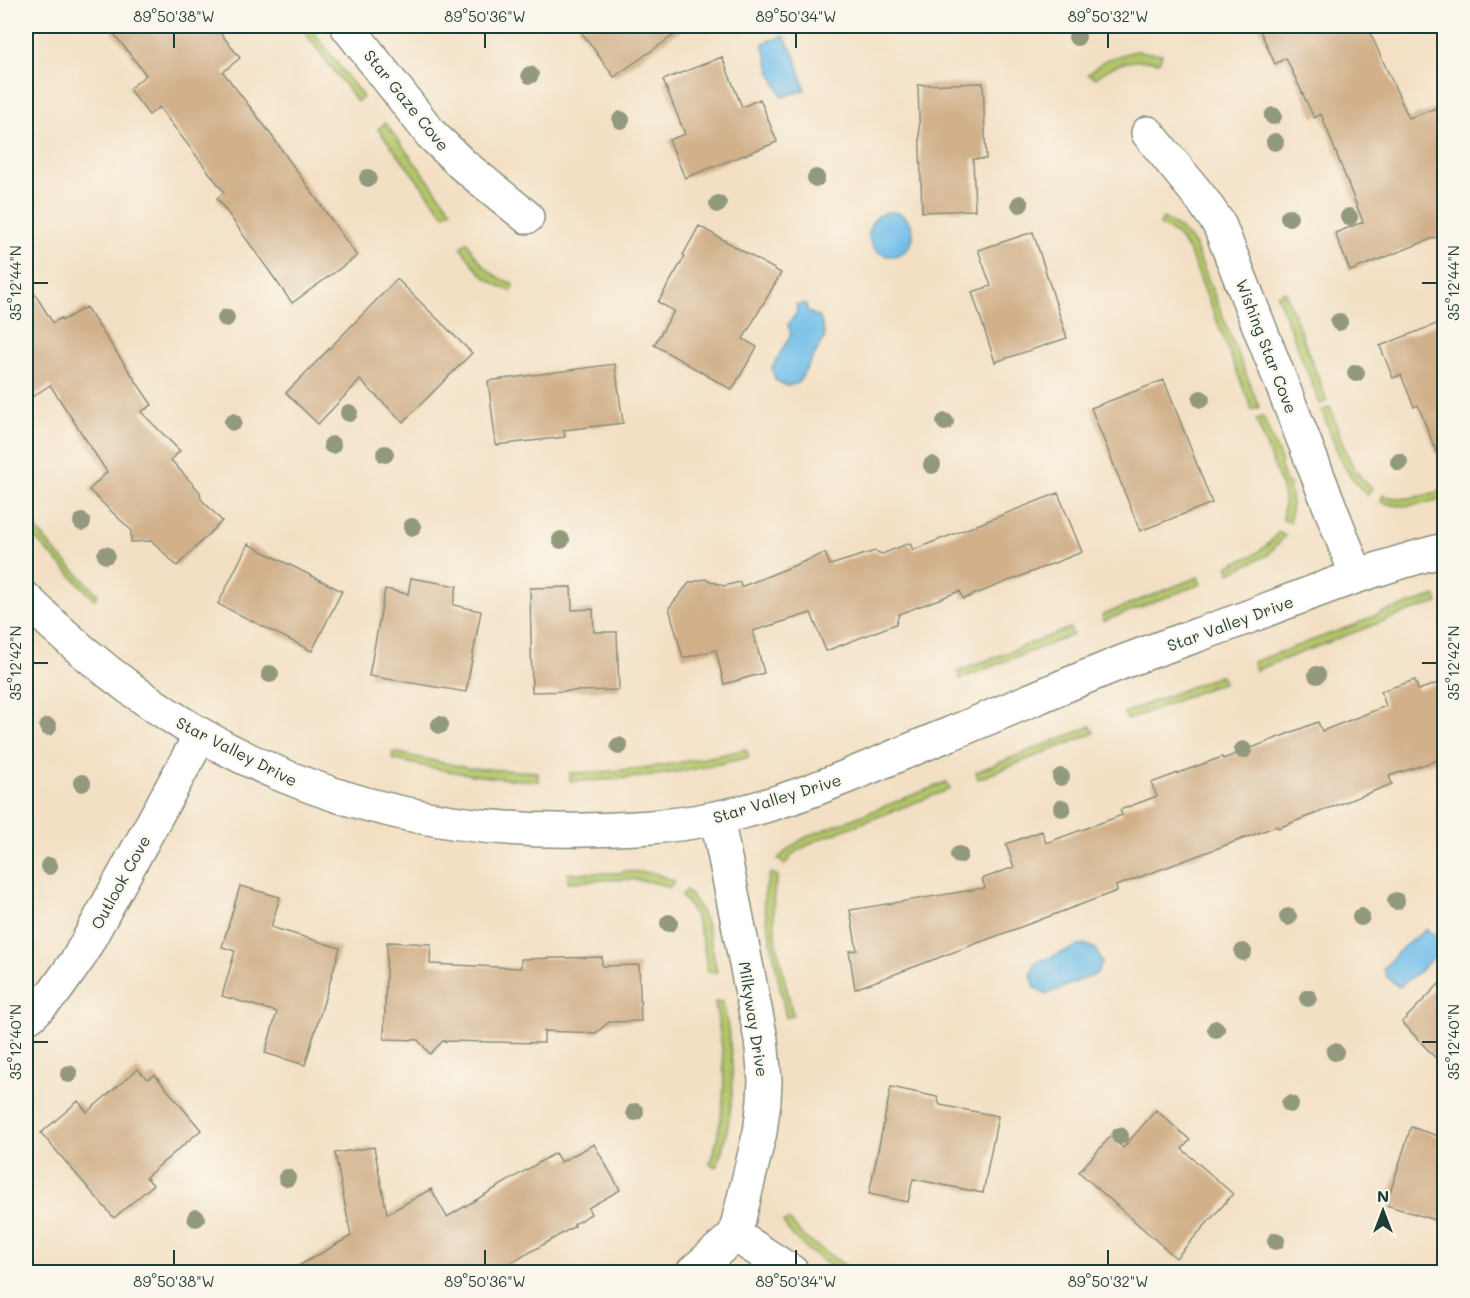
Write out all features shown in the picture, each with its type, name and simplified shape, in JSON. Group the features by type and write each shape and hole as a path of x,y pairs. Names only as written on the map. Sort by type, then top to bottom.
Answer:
{"street":[{"name":"Star Gaze Cove","path":"347,26 431,134 463,165 527,217"},
{"name":"Wishing Star Cove","path":"1148,133 1201,198 1219,224 1356,576"},
{"name":"Star Valley Drive","path":"26,599 71,643 200,736 272,772 319,790 422,818 475,826 552,830 647,828 717,818 780,800 843,778 1104,669 1356,576 1444,550"},
{"name":"Outlook Cove","path":"26,1018 31,1016 56,990 78,959 200,736"},
{"name":"Milkyway Drive","path":"717,818 761,1039 765,1080 760,1132 735,1235"},
{"path":"693,1272 735,1235 792,1272"}],"green space":[{"path":"300,26 309,26 363,97 357,102"},
{"path":"1135,51 1162,54 1159,62 1134,61 1118,65 1096,78 1088,74 1105,60"},
{"path":"385,123 451,210 444,215 378,129"},
{"path":"1163,218 1181,229 1194,244 1259,407 1252,410 1189,251 1176,234 1160,225"},
{"path":"467,242 486,268 505,281 513,283 512,291 488,280 476,268 461,247"},
{"path":"1285,291 1327,401 1320,404 1277,295"},
{"path":"1330,407 1356,471 1372,488 1367,495 1351,477 1335,445 1322,411"},
{"path":"1263,417 1282,462 1280,464 1287,484 1289,484 1292,503 1290,522 1283,520 1282,488 1256,419"},
{"path":"1444,490 1444,498 1420,504 1397,506 1381,502 1383,495 1406,498"},
{"path":"26,517 54,550 98,594 94,599 26,529"},
{"path":"1278,532 1285,536 1268,555 1230,573 1227,566 1249,557 1268,545"},
{"path":"1198,577 1201,584 1104,621 1102,615"},
{"path":"1436,596 1438,603 1405,613 1256,670 1253,662 1381,613"},
{"path":"1070,628 1073,635 960,679 957,672"},
{"path":"1221,675 1224,682 1127,720 1124,713"},
{"path":"1091,726 1094,733 978,779 976,772"},
{"path":"746,749 749,757 705,767 637,777 570,781 570,773 658,766"},
{"path":"393,752 468,768 538,772 538,781 465,774 428,767 392,759"},
{"path":"946,782 950,789 815,841 793,854 785,865 778,859 789,848 806,837"},
{"path":"624,871 654,873 674,881 670,888 633,880 568,882 568,873 623,873"},
{"path":"770,873 778,876 774,891 774,926 793,1015 786,1018 764,906 764,895"},
{"path":"686,890 700,908 704,918 717,972 708,972 697,922 681,896"},
{"path":"715,1002 723,1002 732,1065 731,1104 724,1145 717,1167 710,1164 720,1122 724,1083 722,1045"},
{"path":"789,1220 805,1238 855,1272 841,1271 808,1250 793,1236 783,1222"}],"water":[{"path":"784,36 797,61 805,90 782,97 770,70 763,43"},
{"path":"891,212 900,213 907,218 912,225 912,243 907,250 900,255 891,256 882,255 875,250 870,243 869,234 870,225 875,218 882,213"},
{"path":"806,304 807,311 820,318 825,337 798,383 787,386 775,380 772,368 791,334 788,325 797,312 796,305"},
{"path":"1427,929 1443,947 1421,970 1399,987 1387,977 1383,969 1402,948"},
{"path":"1084,944 1096,949 1102,963 1096,974 1047,994 1035,988 1031,975 1035,963"}],"building":[{"path":"108,26 215,26 240,58 223,72 267,129 357,256 292,303 217,198 224,192 159,107 149,115 129,89 146,75"},
{"path":"577,26 687,26 614,77"},
{"path":"1258,26 1367,26 1409,118 1444,105 1444,234 1350,271 1335,233 1363,222 1321,114 1314,118 1286,58 1275,64"},
{"path":"722,57 742,107 760,99 777,142 685,178 669,140 685,134 663,80"},
{"path":"983,83 986,159 973,159 975,210 922,212 918,85"},
{"path":"699,226 781,273 743,339 757,347 732,390 654,345 674,311 658,302 685,256 683,255"},
{"path":"1033,232 1067,338 995,362 972,292 991,286 978,250"},
{"path":"397,279 472,353 403,422 360,380 318,424 286,393"},
{"path":"26,280 53,323 61,318 62,321 86,307 152,405 141,412 180,451 171,460 200,492 201,499 222,521 177,566 152,541 131,542 131,530 89,490 107,472 50,385 26,401"},
{"path":"1444,321 1444,466 1442,467 1418,405 1414,407 1401,375 1393,378 1380,346"},
{"path":"615,364 623,423 564,430 565,437 496,445 488,381"},
{"path":"1164,380 1212,503 1140,531 1091,408"},
{"path":"1058,493 1082,552 963,599 960,591 899,614 896,624 826,651 811,613 753,631 764,673 724,684 716,650 683,658 669,608 689,583 705,579 724,586 740,582 741,587 825,553 830,565 875,551 882,554 910,543 913,550"},
{"path":"248,544 342,591 312,651 218,604"},
{"path":"411,578 457,586 453,605 481,611 466,692 369,676 385,589 408,594"},
{"path":"571,587 572,610 593,609 594,632 617,632 619,690 532,692 530,588"},
{"path":"1415,680 1418,690 1444,681 1444,758 1389,776 1392,784 1116,886 1117,891 855,989 849,951 857,950 850,910 985,888 982,879 1014,867 1006,844 1042,831 1046,843 1122,815 1120,810 1157,796 1151,783 1222,757 1223,759 1318,722 1322,731 1386,706 1381,691"},
{"path":"240,886 280,897 271,927 340,948 305,1065 265,1053 277,1012 222,996 235,951 222,947"},
{"path":"387,942 431,944 430,964 521,968 521,959 602,957 602,966 639,965 641,1021 609,1022 596,1033 544,1031 544,1043 443,1041 430,1054 418,1040 384,1039"},
{"path":"1444,979 1444,1067 1402,1022"},
{"path":"138,1069 147,1079 155,1075 201,1130 146,1177 153,1185 114,1218 41,1133 78,1101 87,1112"},
{"path":"891,1087 937,1097 940,1105 998,1116 983,1193 913,1179 908,1202 869,1194"},
{"path":"1156,1110 1190,1140 1182,1149 1233,1194 1176,1258 1079,1172 1111,1136 1123,1148"},
{"path":"1411,1127 1444,1138 1444,1223 1386,1205"},
{"path":"594,1144 620,1190 588,1208 591,1214 574,1224 575,1226 496,1272 288,1272 351,1236 335,1153 374,1147 387,1214 431,1189 447,1217 555,1153 561,1162"}]}
